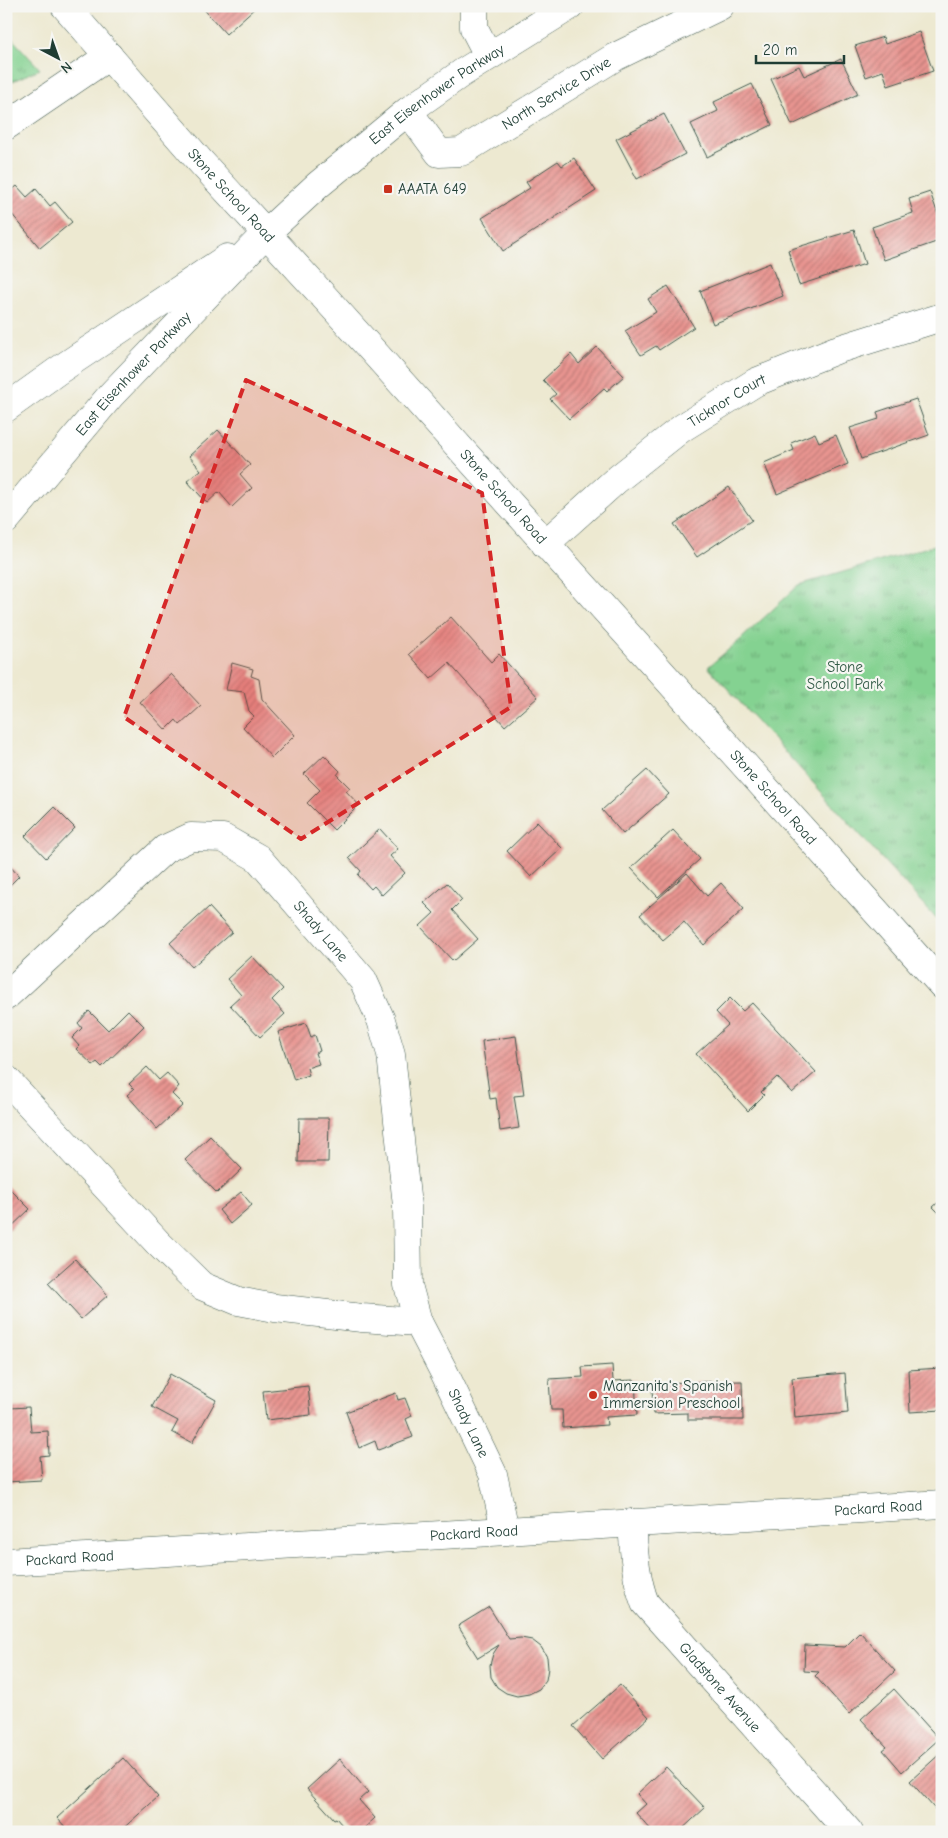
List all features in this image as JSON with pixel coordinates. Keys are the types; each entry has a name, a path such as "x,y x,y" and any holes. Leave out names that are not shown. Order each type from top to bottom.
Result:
{"main road":[{"name":"Stone School Road","path":"66,6 199,160 942,985"},
{"path":"474,6 474,28 488,55"},
{"name":"East Eisenhower Parkway","path":"6,520 111,395 266,233 318,185 408,111 488,55 570,6"},
{"name":"North Service Drive","path":"408,111 439,153 461,152 615,57 720,6"},
{"path":"6,126 109,56"},
{"name":"East Eisenhower Parkway","path":"6,408 59,370 266,233"},
{"name":"Ticknor Court","path":"545,544 615,482 682,428 756,382 836,350 942,317"},
{"name":"Shady Lane","path":"6,996 165,849 190,837 223,838 258,858 363,980 381,1020 391,1054 407,1206 408,1285 418,1322 493,1474 505,1530"},
{"path":"6,1079 158,1243 202,1286 238,1301 275,1308 418,1322"},
{"name":"Packard Road","path":"6,1562 942,1504"},
{"name":"Gladstone Avenue","path":"632,1523 638,1585 645,1603 849,1832"}],"highlighted area":[{"path":"246,380 482,493 511,707 301,839 124,717"}],"green space":[{"path":"6,32 40,69 6,84"},
{"name":"Stone School Park","path":"942,543 942,925 708,667 799,585"}],"building":[{"path":"201,6 257,6 226,34"},
{"path":"919,32 933,71 888,86 883,71 866,77 855,46 883,37 885,44"},
{"path":"841,59 858,94 792,125 771,79 799,66 804,76"},
{"path":"752,84 772,125 707,157 691,124 718,111 714,102"},
{"path":"664,114 685,154 637,179 616,139"},
{"path":"574,158 596,191 503,251 482,218 530,188 526,182 558,161 562,166"},
{"path":"17,186 27,197 36,189 50,206 55,202 72,222 40,248 6,207 6,195"},
{"path":"930,192 942,226 942,240 884,260 872,227 913,213 909,199"},
{"path":"854,230 865,264 799,285 788,250"},
{"path":"770,263 783,296 713,324 700,291"},
{"path":"668,286 694,327 659,350 656,346 641,355 625,331 656,312 648,299"},
{"path":"597,347 624,376 607,391 604,388 569,419 550,399 556,394 543,380 571,354 579,364"},
{"path":"916,399 929,435 861,459 850,428 879,419 877,412"},
{"path":"218,430 250,465 240,474 252,488 232,507 219,492 207,503 187,481 201,470 189,456"},
{"path":"815,433 819,442 836,435 848,464 777,494 764,463 794,450 791,443"},
{"path":"729,487 752,520 697,557 674,524"},
{"path":"451,617 491,662 499,654 538,697 505,726 449,663 431,679 409,654"},
{"path":"232,663 253,669 251,676 259,679 262,699 295,735 272,758 243,727 254,716 249,711 244,692 226,690"},
{"path":"171,674 201,706 180,725 176,720 166,730 140,702"},
{"path":"324,755 340,771 337,775 350,788 346,791 359,805 334,830 307,803 320,790 304,774"},
{"path":"647,770 669,794 623,834 602,810"},
{"path":"54,807 75,828 46,858 25,836"},
{"path":"537,822 562,848 531,877 507,851"},
{"path":"380,829 398,849 390,856 405,873 382,895 374,886 371,889 358,875 361,871 349,858"},
{"path":"673,830 700,859 658,897 631,868"},
{"path":"6,862 19,876 6,889"},
{"path":"687,873 707,896 721,883 744,909 704,945 684,922 663,940 640,915"},
{"path":"447,883 462,900 452,910 478,939 453,961 420,926 434,913 424,903"},
{"path":"209,907 232,932 192,967 170,943"},
{"path":"252,956 283,989 272,1000 285,1014 260,1037 230,1005 241,995 227,979"},
{"path":"730,998 743,1011 752,1003 816,1072 792,1093 777,1077 761,1092 764,1095 748,1111 696,1054 728,1025 716,1012"},
{"path":"128,1010 144,1026 102,1067 97,1062 93,1065 76,1049 79,1046 72,1038 82,1028 78,1023 89,1011 108,1030"},
{"path":"306,1023 311,1037 315,1035 320,1051 315,1053 319,1064 307,1068 309,1075 294,1080 278,1032"},
{"path":"516,1036 524,1095 514,1096 519,1128 500,1131 496,1098 490,1099 482,1041"},
{"path":"147,1067 159,1080 167,1073 179,1086 172,1094 183,1105 157,1129 127,1095 134,1089 129,1084"},
{"path":"299,1118 329,1118 328,1162 298,1162"},
{"path":"210,1136 242,1169 217,1193 185,1160"},
{"path":"6,1185 30,1209 6,1232"},
{"path":"241,1192 252,1205 230,1224 219,1210"},
{"path":"942,1199 942,1216 933,1207"},
{"path":"75,1259 108,1295 81,1319 48,1283"},
{"name":"Manzanita's Spanish Immersion Preschool","path":"612,1365 613,1381 635,1380 637,1415 606,1417 607,1425 563,1428 562,1410 551,1410 549,1379 583,1377 582,1367"},
{"path":"942,1368 942,1410 910,1412 908,1370"},
{"path":"845,1373 848,1413 795,1418 792,1378"},
{"path":"170,1374 216,1400 192,1443 172,1432 178,1421 152,1407"},
{"path":"742,1381 743,1420 688,1420 688,1413 653,1414 652,1383"},
{"path":"6,1384 9,1384 10,1408 29,1407 31,1432 48,1431 49,1455 40,1456 42,1480 6,1482"},
{"path":"308,1386 311,1415 266,1420 263,1391"},
{"path":"396,1393 398,1400 405,1398 412,1416 406,1419 413,1437 378,1450 375,1441 359,1448 346,1412"},
{"path":"489,1607 509,1639 521,1638 532,1640 541,1647 547,1657 548,1668 546,1680 539,1689 529,1694 517,1696 506,1693 497,1687 491,1677 490,1665 493,1654 499,1645 478,1658 458,1626"},
{"path":"860,1632 895,1671 849,1714 815,1676 819,1672 804,1671 805,1645 845,1647"},
{"path":"620,1685 649,1717 602,1759 573,1726"},
{"path":"894,1689 939,1739 902,1772 883,1750 887,1747 861,1719"},
{"path":"942,1752 942,1817 910,1781"},
{"path":"123,1758 158,1797 119,1832 70,1832 57,1818"},
{"path":"340,1759 368,1792 359,1800 375,1818 360,1832 348,1832 307,1789"},
{"path":"666,1767 705,1808 679,1832 653,1832 636,1813 646,1804 637,1794"}],"place":[{"name":"AAATA 649","path":"388,189"},
{"name":"Manzanita's Spanish Immersion Preschool","path":"593,1395"}]}
